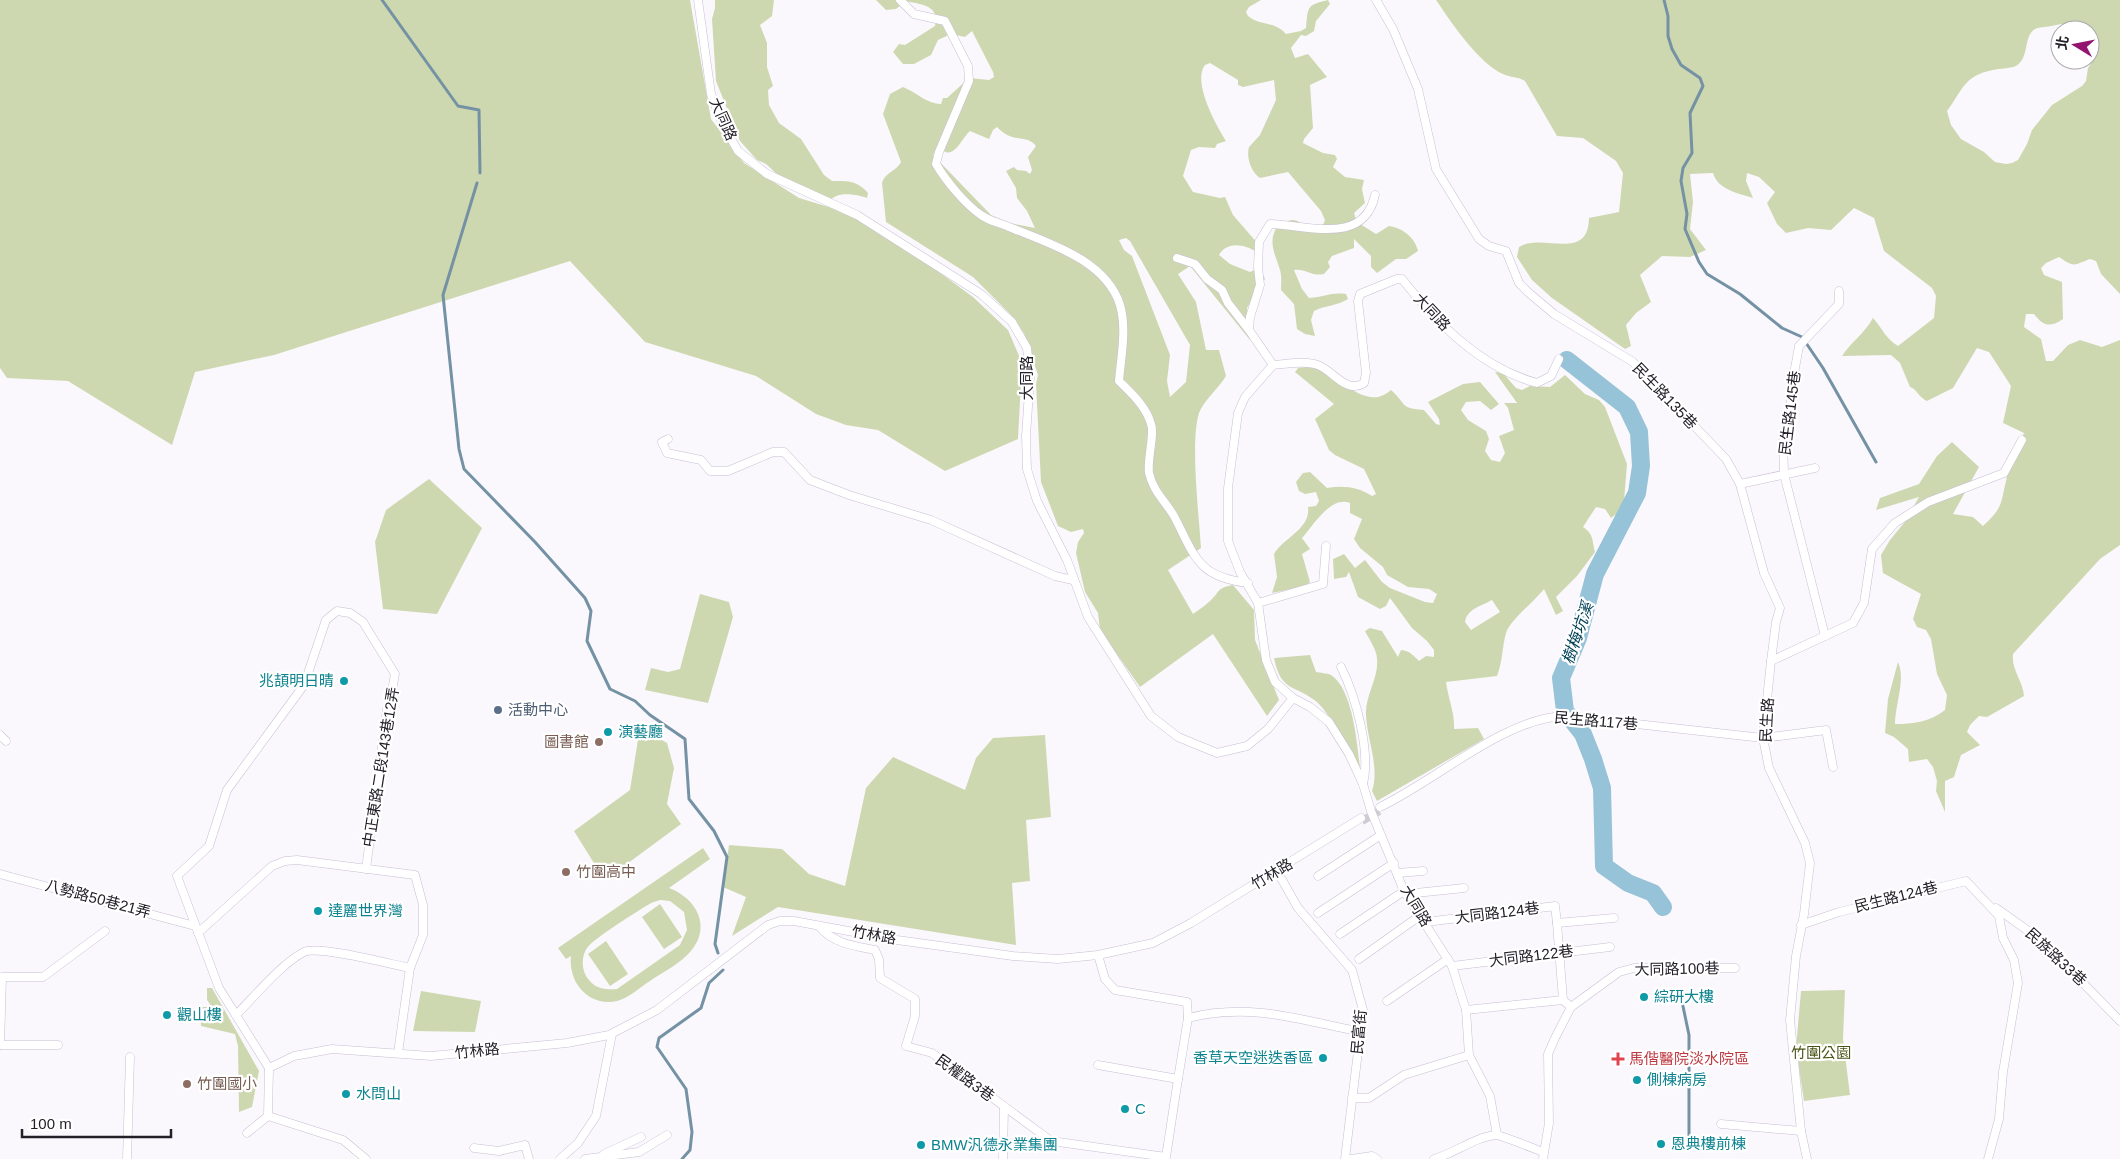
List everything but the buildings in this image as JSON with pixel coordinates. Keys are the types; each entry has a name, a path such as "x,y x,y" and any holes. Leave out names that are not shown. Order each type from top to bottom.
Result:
{"street":[{"name":"大同路","path":"698,0 711,94 723,125 738,151 767,174 857,215 981,294 1012,322 1027,348 1030,378 1026,436 1027,469 1036,501 1067,560 1088,617 1150,716 1178,737 1217,753 1247,746 1268,729 1293,698"},
{"path":"900,0 914,14 946,21 968,66 969,81 939,152 936,164 944,179 981,215 1039,239 1088,263 1104,279 1120,305 1124,332 1119,381 1139,402 1152,425 1149,472 1153,489 1173,516 1196,558 1213,576 1226,581 1248,584"},
{"name":"民生路135巷","path":"1376,0 1393,29 1418,89 1436,169 1479,239 1488,246 1506,251 1518,283 1554,314 1633,362 1726,459 1740,484 1764,573 1780,608 1776,622 1771,661"},
{"path":"1249,330 1250,317 1260,284 1258,267 1259,242 1265,229 1270,224 1336,230 1351,227 1363,219 1372,208 1375,195"},
{"path":"1177,258 1195,264 1207,279 1222,290 1228,303 1273,365"},
{"name":"大同路","path":"1497,1135 1490,1096 1470,1055 1466,1010 1450,962 1405,893 1371,811 1363,784 1349,754 1328,722 1310,707 1293,698 1275,682 1266,660 1258,602 1240,572 1228,541 1228,488 1238,413 1245,397 1273,365 1319,365 1350,386 1358,387 1364,383 1366,372 1358,301 1360,294 1397,278 1402,279 1442,325 1462,343 1515,377 1537,383 1551,376 1559,359"},
{"name":"民生路145巷","path":"1826,636 1784,474 1783,441 1789,430 1792,385 1799,346 1839,304 1839,292"},
{"path":"668,439 662,442 667,453 701,460 710,471 728,471 773,452 784,452 810,480 849,495 931,520 1055,576 1073,580"},
{"path":"1771,661 1853,623 1864,603 1872,549 1895,523 1928,502 2004,473 2022,440"},
{"path":"1740,484 1815,468"},
{"path":"1258,602 1323,584 1326,546"},
{"name":"中正東路二段143巷12弄","path":"196,930 177,876 208,846 227,790 304,686 326,620 337,611 350,613 363,622 395,674 386,709 366,869"},
{"name":"民生路","path":"1771,661 1763,738 1769,768 1805,843 1810,863 1796,956 1790,1020 1801,1131 1807,1159"},
{"path":"1341,668 1347,680 1361,729 1365,759 1363,784"},
{"name":"民生路117巷","path":"1380,808 1518,727 1550,717 1565,716 1763,738 1826,730 1833,767"},
{"name":"竹林路","path":"269,1068 294,1056 332,1049 431,1056 567,1043 612,1034 657,1010 768,925 787,921 897,940 1012,956 1058,959 1098,955 1153,943 1192,923 1361,820"},
{"path":"1318,876 1381,835"},
{"path":"247,1133 268,1116 269,1068 219,988 196,930 272,866 298,860 415,875 423,905 423,935 410,968 398,1053"},
{"path":"1318,913 1394,863"},
{"name":"民富街","path":"1276,871 1298,908 1352,970 1363,1010 1345,1159"},
{"path":"1397,873 1423,871"},
{"name":"八勢路50巷21弄","path":"0,874 196,930"},
{"name":"民生路124巷","path":"1801,925 1839,912 1945,885 1966,882 1986,900"},
{"path":"1340,934 1405,893 1464,888"},
{"path":"1986,900 1999,916 2003,938 2014,960 2018,983 2004,1072 2000,1119 1988,1159"},
{"name":"民族路33巷","path":"1986,900 2041,940 2120,1021"},
{"name":"大同路124巷","path":"1423,918 1555,906 1557,923 1614,918"},
{"path":"1359,959 1423,918"},
{"path":"1557,923 1563,1000 1571,1007"},
{"name":"民權路3巷","path":"819,926 827,936 836,941 875,950 879,959 880,978 915,999 915,1016 906,1046 932,1054 1004,1106 1003,1159"},
{"path":"58,1045 0,1045 1,977 43,977 105,931"},
{"name":"大同路122巷","path":"1450,962 1610,947"},
{"path":"236,1015 292,960 305,951 321,950 410,968"},
{"path":"1004,1106 1050,1141 1166,1157 1188,1018 1188,1002 1115,990 1105,979 1098,955"},
{"path":"1387,1001 1450,962"},
{"name":"大同路100巷","path":"1543,1156 1549,1123 1548,1054 1571,1007 1619,972 1626,970 1703,966 1735,968"},
{"path":"1466,1010 1563,1000"},
{"path":"1188,1018 1229,1010 1261,1012 1361,1032"},
{"path":"560,1159 578,1143 596,1116 612,1034"},
{"path":"1352,1098 1369,1098 1404,1075 1470,1055"},
{"path":"127,1159 130,1057"},
{"path":"1098,1065 1178,1079"},
{"path":"268,1116 343,1140 366,1159"},
{"path":"1722,1124 1801,1131"},
{"path":"585,1159 640,1152 667,1134"},
{"path":"1434,1159 1453,1154 1463,1146 1497,1135 1543,1156"},
{"path":"598,1157 641,1137"},
{"path":"474,1148 499,1151 525,1145 529,1159"},
{"path":"1351,1159 1372,1156 1377,1159"}],"green space":[{"path":"0,0 690,0 711,119 744,163 799,198 865,218 973,297 1008,330 1022,363 1018,439 945,471 878,430 846,425 816,414 756,376 645,342 570,261 274,355 195,372 172,445 68,381 7,378 0,368"},
{"path":"715,0 774,0 772,16 760,25 767,43 767,67 773,86 768,90 769,105 779,123 801,139 824,175 832,181 856,183 868,193 867,198 842,194 821,203 781,178 766,164 757,160 740,141 716,81 712,19"},
{"path":"876,0 1261,0 1249,7 1246,12 1248,16 1277,27 1286,34 1306,28 1308,11 1312,5 1328,0 1330,4 1316,21 1314,31 1306,36 1301,35 1291,48 1295,58 1308,54 1327,77 1310,85 1313,128 1303,143 1323,153 1335,155 1337,159 1333,167 1345,177 1364,180 1362,189 1365,203 1354,213 1357,222 1376,234 1389,226 1399,229 1411,237 1418,251 1406,259 1396,259 1377,273 1371,267 1371,256 1354,239 1354,248 1332,256 1328,262 1330,267 1324,274 1320,275 1302,270 1294,270 1302,289 1309,298 1332,294 1346,294 1348,299 1314,311 1311,320 1315,336 1305,334 1297,329 1294,304 1281,290 1281,273 1273,248 1273,237 1278,225 1287,221 1297,221 1313,232 1317,232 1321,230 1325,220 1321,211 1288,172 1260,178 1250,164 1249,147 1260,135 1276,100 1274,80 1243,87 1238,85 1238,80 1210,63 1205,65 1201,82 1203,92 1226,141 1217,144 1215,148 1199,147 1191,150 1183,176 1193,192 1220,198 1225,197 1233,215 1259,245 1256,252 1247,247 1236,245 1227,248 1219,255 1230,264 1250,272 1259,268 1265,279 1247,308 1250,340 1190,266 1178,274 1196,302 1206,350 1219,350 1226,376 1201,408 1196,426 1195,460 1201,548 1168,570 1193,614 1208,603 1221,589 1233,585 1254,610 1255,640 1279,700 1267,716 1213,634 1140,687 1100,630 1098,613 1085,592 1076,553 1078,542 1084,533 1083,529 1071,532 1058,526 1041,482 1036,384 1038,375 1024,333 1009,313 973,277 886,222 882,183 886,176 897,168 901,162 883,114 890,94 903,87 926,100 941,104 943,98 947,98 969,78 989,80 994,77 993,72 972,31 965,37 951,34 938,40 931,55 914,64 903,64 893,52 899,44 905,45 935,26 935,14 924,5 906,1 896,9 886,10","holes":["997,127 1008,135 1028,140 1036,146 1028,157 1032,170 1030,174 1026,171 1017,170 1014,167 1006,171 1016,188 1017,198 1027,211 1035,228 1009,223 991,215 933,155 938,145 943,151 948,153 952,151 970,131 989,139 993,130","1126,238 1130,241 1190,345 1186,382 1170,397 1167,381 1170,355 1132,256 1124,250 1119,240"]},
{"path":"1436,0 2120,0 2120,294 2101,274 2096,261 2090,259 2072,264 2059,257 2046,263 2041,268 2044,275 2062,282 2063,319 2050,325 2040,321 2034,314 2026,314 2024,327 2041,339 2046,361 2053,361 2068,345 2080,340 2102,347 2120,340 2120,545 2100,559 2013,654 2014,665 2024,696 1987,717 1979,716 1970,725 1967,732 1980,745 1961,755 1954,777 1945,781 1945,812 1936,791 1937,781 1933,767 1927,759 1909,762 1908,749 1894,737 1885,733 1888,699 1898,662 1901,684 1895,724 1921,722 1945,710 1947,695 1937,674 1931,639 1926,630 1917,627 1913,619 1921,594 1883,573 1881,555 1904,523 1919,497 1876,510 1880,498 1919,484 1937,456 1952,442 1979,467 1953,514 1973,517 1983,526 2000,506 2009,469 2024,433 2003,423 2011,386 1989,352 1977,348 1953,388 1927,401 1910,387 1900,363 1891,355 1842,356 1873,318 1887,337 1898,346 1934,318 1936,296 1932,288 1884,251 1874,218 1854,208 1831,230 1808,228 1786,233 1777,224 1767,203 1775,192 1759,177 1747,173 1746,181 1753,198 1724,187 1713,173 1690,174 1693,202 1690,229 1706,250 1690,257 1662,256 1640,275 1651,302 1636,313 1626,325 1631,346 1625,349 1552,298 1532,280 1517,257 1519,247 1529,243 1573,243 1581,239 1587,232 1589,218 1619,212 1623,173 1616,161 1583,138 1557,136 1525,81 1494,69 1475,52","holes":["2050,20 2100,20 2100,70 2088,70 2086,81 2082,86 2052,105 2032,130 2018,160 2012,163 1995,162 1984,152 1961,139 1951,125 1947,111 1965,85 1975,76 1996,69 2010,68 2021,62 2030,34 2033,30 2050,26"]},
{"path":"1298,368 1319,369 1364,395 1382,396 1391,390 1407,407 1424,410 1436,424 1440,425 1439,419 1428,402 1463,384 1480,382 1499,404 1491,410 1480,401 1466,402 1461,410 1468,420 1486,431 1489,439 1485,451 1491,460 1500,462 1505,453 1499,436 1514,430 1508,408 1504,403 1517,403 1495,372 1503,373 1516,388 1522,390 1530,386 1550,387 1565,375 1585,394 1599,400 1605,407 1627,464 1624,501 1619,512 1611,518 1605,509 1596,507 1583,527 1591,535 1595,552 1577,576 1556,597 1563,611 1556,615 1544,589 1508,628 1497,676 1446,682 1454,729 1478,728 1484,739 1377,801 1372,791 1375,773 1366,708 1376,673 1377,656 1365,631 1370,628 1382,631 1398,657 1401,650 1411,654 1419,661 1426,656 1434,657 1434,650 1412,628 1390,598 1386,606 1380,609 1358,597 1349,572 1346,577 1334,579 1333,559 1344,554 1355,568 1365,560 1382,582 1390,588 1425,602 1433,603 1437,594 1429,589 1408,587 1387,575 1383,567 1360,548 1354,539 1362,519 1350,513 1350,503 1343,502 1329,507 1302,538 1310,549 1302,554 1310,582 1306,586 1272,593 1277,577 1274,554 1301,527 1308,515 1308,507 1316,506 1319,501 1316,492 1305,494 1299,491 1296,482 1303,473 1310,472 1327,488 1351,488 1372,496 1376,494 1364,469 1335,455 1329,450 1315,419 1334,404 1295,372","holes":["1492,600 1500,612 1471,630 1465,622 1472,611"]},
{"path":"429,479 482,528 437,614 383,609 375,542 386,510"},
{"path":"700,594 729,602 733,617 708,703 645,690 651,668 668,672 680,669"},
{"path":"1310,655 1316,672 1331,675 1344,692 1353,718 1360,767 1322,707 1309,696 1285,683 1277,669 1274,658"},
{"path":"640,727 667,743 674,768 667,804 681,824 616,872 597,868 574,831 630,790"},
{"path":"1045,735 1051,817 1026,820 1030,881 1012,883 1016,945 778,907 732,936 746,897 723,887 729,845 782,849 809,874 845,886 866,788 893,757 965,790 976,758 993,738"},
{"path":"703,848 710,859 669,888 687,899 698,914 700,932 697,942 691,951 672,967 626,997 617,1001 607,1002 589,997 582,991 573,975 571,956 566,959 558,948","holes":["660,900 670,901 684,912 687,930 680,945 617,989 602,988 592,983 584,972 583,960 587,948 598,938 651,903"]},
{"path":"660,904 682,937 664,949 642,917"},
{"path":"606,941 628,974 610,986 588,954"},
{"path":"207,988 212,988 259,1071 252,1107 239,1112 238,1046 235,1034 201,1026 200,1007 208,1007 210,1004 207,1000"},
{"name":"竹圍公園","path":"1845,990 1843,1039 1850,1095 1804,1101 1796,1048 1801,991"},
{"path":"421,991 481,1001 475,1032 413,1031"}],"waterway":[{"path":"382,0 458,106 479,110 480,173"},
{"path":"1664,0 1668,16 1668,36 1672,49 1681,65 1700,78 1703,86 1690,113 1692,153 1683,168 1681,181 1687,214 1685,229 1699,262 1707,274 1740,294 1782,328 1802,337 1823,368 1876,462"},
{"path":"477,183 443,295 459,449 464,469 535,542 585,598 591,611 587,641 610,689 635,701 650,715 685,739 689,799 714,831 727,857 715,944 718,953"},
{"name":"樹梅坑溪","path":"1567,360 1627,407 1639,432 1641,466 1637,493 1595,574 1578,638 1561,678 1565,711 1583,734 1602,788 1604,866 1628,883 1653,893 1663,907"},
{"path":"682,1159 690,1150 692,1132 686,1089 657,1047 659,1038 701,1008 709,983 723,970"},
{"name":"樹梅坑溪","path":"1680,992 1689,1035 1689,1139"}],"tunnel":[{"path":"1362,821 1381,810"}],"place":[{"name":"兆頡明日晴","path":"344,681"},
{"name":"活動中心","path":"498,710"},
{"name":"演藝廳","path":"608,732"},
{"name":"圖書館","path":"599,742"},
{"name":"竹圍高中","path":"566,872"},
{"name":"達麗世界灣","path":"318,911"},
{"name":"綜研大樓","path":"1644,997"},
{"name":"觀山樓","path":"167,1015"},
{"name":"香草天空迷迭香區","path":"1323,1058"},
{"name":"馬偕醫院淡水院區","path":"1618,1059"},
{"name":"側棟病房","path":"1637,1080"},
{"name":"竹圍國小","path":"187,1084"},
{"name":"水問山","path":"346,1094"},
{"name":"C","path":"1125,1109"},
{"name":"恩典樓前棟","path":"1661,1144"},
{"name":"BMW汎德永業集團","path":"921,1145"}]}
